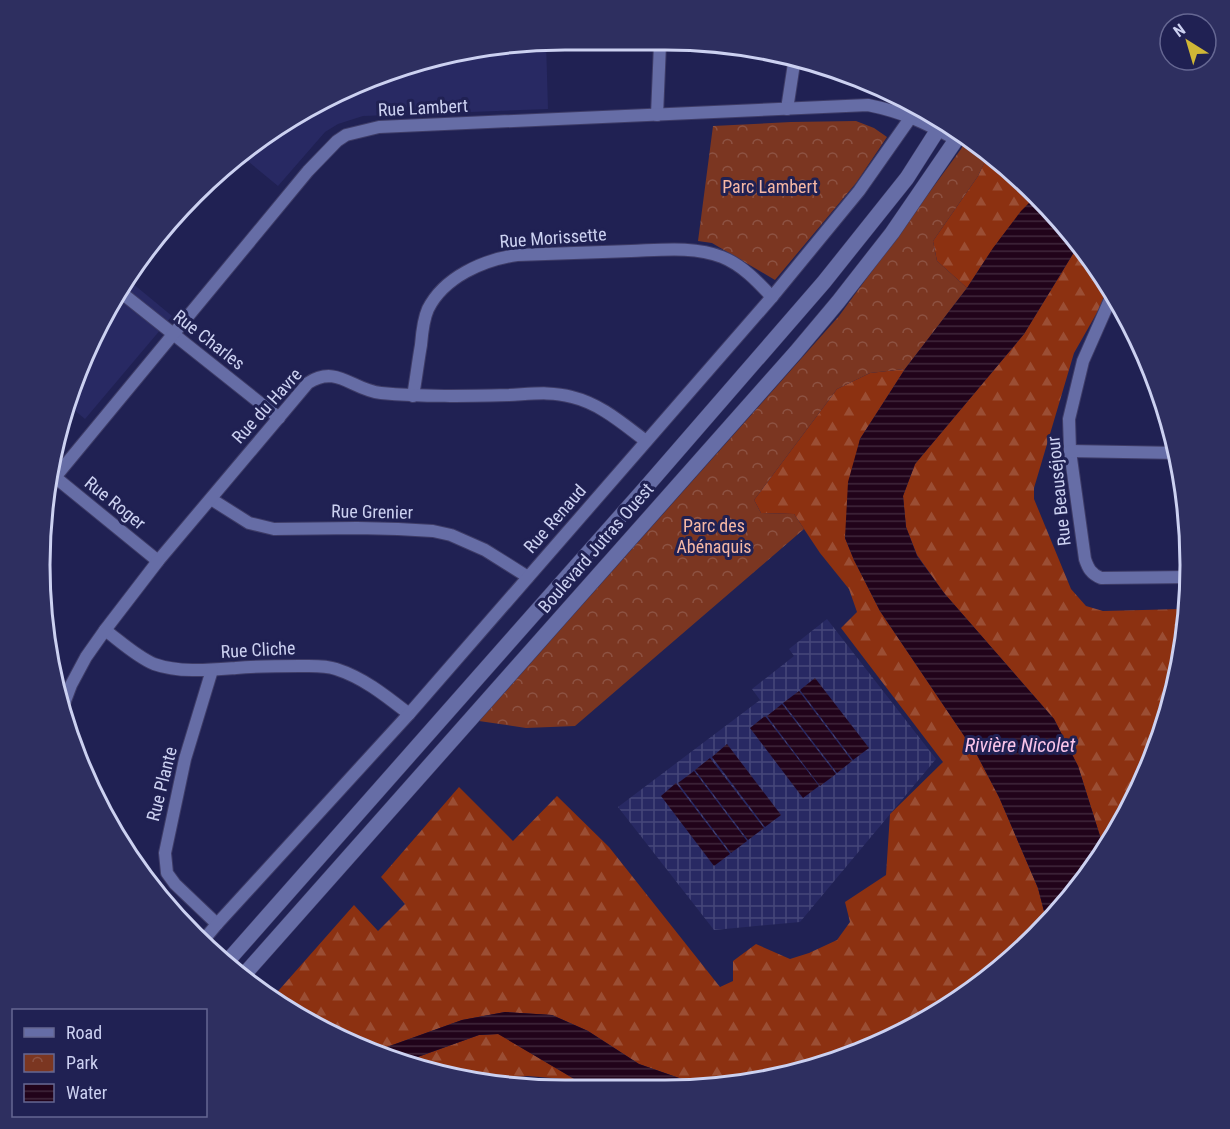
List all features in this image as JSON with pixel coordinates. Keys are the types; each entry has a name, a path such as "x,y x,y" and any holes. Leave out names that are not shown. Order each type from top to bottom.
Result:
{"main road":[{"name":"Boulevard Jutras Ouest","path":"231,957 778,336 907,178 939,128"},
{"name":"Boulevard Jutras Ouest","path":"248,970 796,352 891,233 957,140"}],"street":[{"path":"657,115 660,50"},
{"path":"787,109 794,66"},
{"name":"Rue Lambert","path":"58,471 308,171 337,141 346,135 379,127 868,105 910,111"},
{"name":"Rue Renaud","path":"207,936 409,714 772,297 859,191 914,113"},
{"name":"Rue Morissette","path":"413,396 424,322 435,297 451,281 503,257 674,250 702,252 721,257 738,266 772,297"},
{"name":"Rue Charles","path":"125,296 279,418"},
{"name":"Rue Beauséjour","path":"1109,302 1083,361 1069,419 1070,451 1084,558 1089,569 1095,576 1101,578 1180,577"},
{"name":"Rue du Havre","path":"67,697 86,657 158,561 308,383 318,377 335,376 376,392 413,396 535,393 563,395 596,405 646,441"},
{"path":"1070,451 1168,453"},
{"name":"Rue Roger","path":"56,483 158,561"},
{"name":"Rue Grenier","path":"211,499 249,523 274,529 398,529 433,531 451,535 485,550 528,578"},
{"name":"Rue Cliche","path":"105,630 142,657 168,667 212,670 253,666 334,668 368,683 409,714"},
{"name":"Rue Plante","path":"212,670 185,759 165,853 167,873 175,884 217,924"}],"shaded area":[{"path":"546,51 548,109 363,116 338,124 325,132 278,186 246,160 307,118 367,89 431,67 497,54"},
{"path":"133,283 172,316 85,419 74,410 77,399 103,337"},
{"path":"827,619 936,759 800,922 714,930 618,807 760,700 752,689 794,656 789,649"}],"green space":[{"name":"Parc Lambert","path":"856,121 874,128 887,137 856,183 775,280 712,243 698,241 713,126"},
{"name":"Parc des Abénaquis","path":"963,144 985,161 978,176 933,241 937,261 967,288 905,369 870,373 837,389 754,500 761,513 794,514 804,529 575,726 526,728 479,721 839,316"},
{"path":"985,161 1031,201 991,251 967,288 937,261 933,241 978,176"},
{"path":"1074,252 1106,297 1074,353 1034,488 1034,499 1071,589 1086,606 1103,611 1178,609 1171,665 1153,730 1127,792 1101,840 1078,766 1054,719 944,593 917,555 906,527 903,496 915,464 1024,334"},
{"path":"905,369 860,439 845,538 880,611 977,755 999,797 1038,888 1044,913 1030,929 1005,952 952,993 923,1011 863,1040 799,1062 766,1070 699,1078 682,1079 639,1064 588,1031 552,1015 505,1012 462,1020 386,1047 307,1011 277,992 354,905 378,931 405,904 381,877 459,787 513,841 557,796 609,847 720,987 733,981 733,961 756,944 790,959 837,940 850,922 845,902 886,875 890,814 943,762 841,628 857,612 849,589 820,553 794,514 761,513 754,500 837,389 870,373"},
{"path":"499,1034 576,1080 497,1075 464,1070 416,1057 479,1035"}],"water":[{"name":"Rivière Nicolet","path":"1031,201 1074,252 1024,334 915,464 903,496 906,527 917,556 944,593 1054,719 1078,766 1101,840 1074,878 1044,913 1038,888 999,797 977,755 880,611 845,538 848,482 860,439 905,369 967,288 1021,211"},
{"path":"815,678 869,748 853,760 800,690"},
{"path":"799,691 852,761 837,773 783,703"},
{"path":"782,704 836,774 820,786 767,716"},
{"path":"765,716 819,786 803,798 750,728"},
{"path":"727,744 781,815 765,827 712,757"},
{"path":"710,758 764,828 748,840 695,770"},
{"path":"694,771 747,841 731,853 678,783"},
{"path":"676,783 730,854 714,866 661,796"},
{"path":"505,1012 552,1015 588,1031 639,1064 682,1079 576,1080 498,1034 479,1035 416,1057 386,1047 462,1020"}]}
